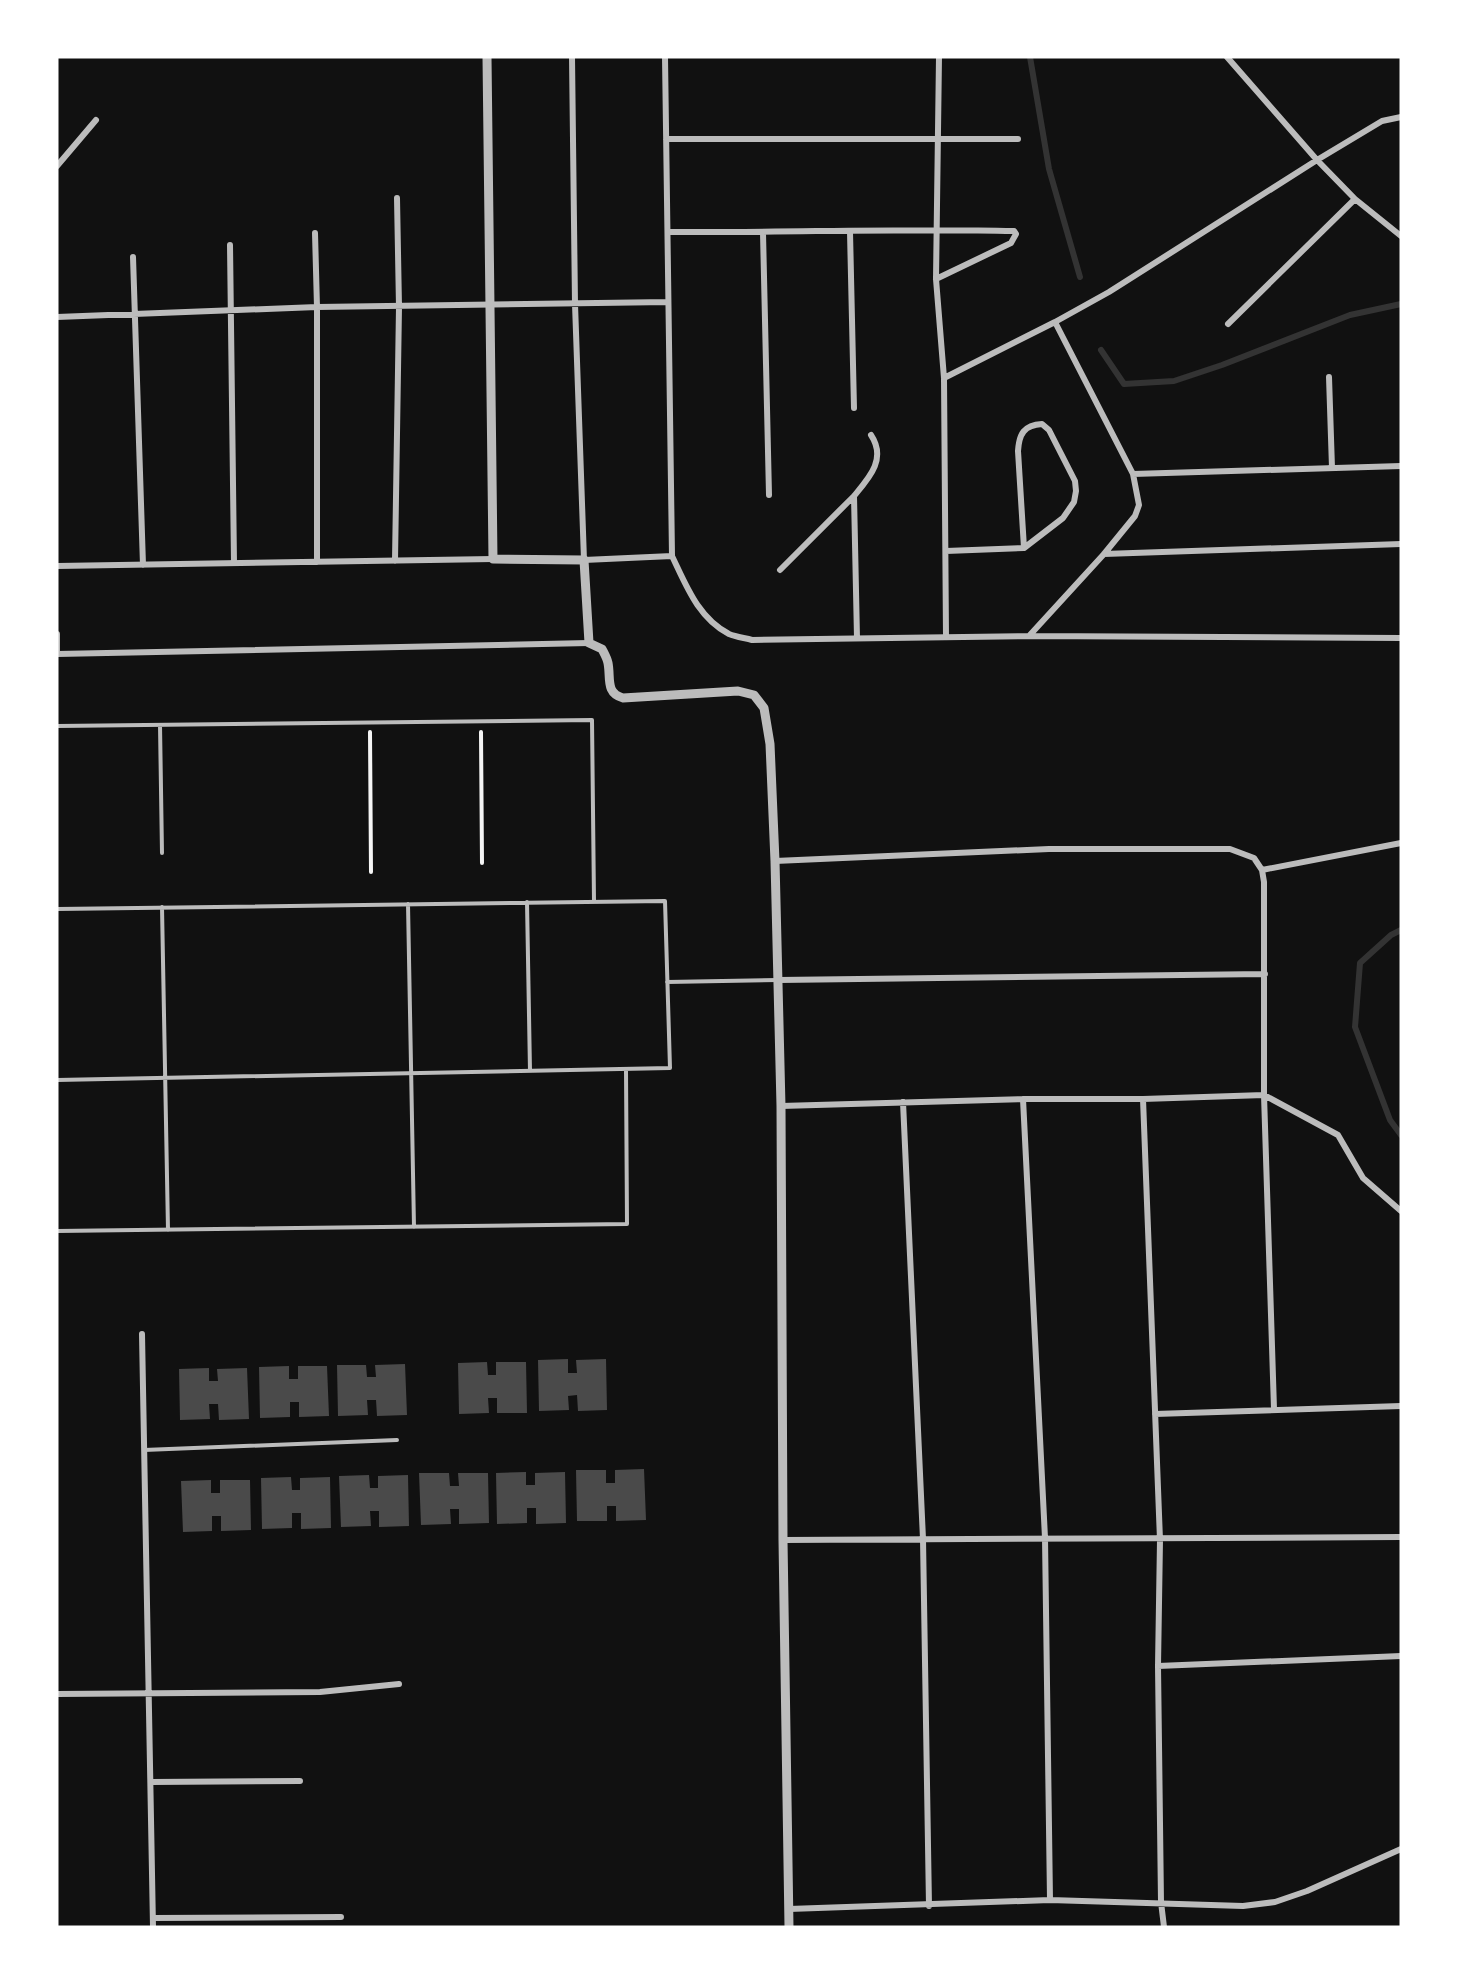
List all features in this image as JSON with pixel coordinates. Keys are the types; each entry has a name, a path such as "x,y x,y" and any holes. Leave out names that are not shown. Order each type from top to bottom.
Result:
{"street":[{"path":"487,57 493,559"},
{"path":"572,57 575,304 589,643"},
{"path":"673,57 665,57 672,556 694,602 711,621 730,634 752,640 1029,636 1401,638"},
{"path":"939,57 936,279 944,378 946,637"},
{"path":"1228,57 1317,160 1355,199 1401,236"},
{"path":"944,378 1109,292 1382,121 1401,117"},
{"path":"57,165 96,120"},
{"path":"666,139 1018,139"},
{"path":"395,561 399,307 397,198"},
{"path":"1228,324 1355,199"},
{"path":"668,232 763,233 936,229 1014,231 1016,234 1011,243 936,279"},
{"path":"850,232 854,408"},
{"path":"315,233 317,562"},
{"path":"763,233 769,495"},
{"path":"230,245 234,563"},
{"path":"134,257 143,565"},
{"path":"57,317 317,307 668,302"},
{"path":"1029,636 1104,554 1135,516 1139,505 1133,474 1055,322"},
{"path":"1329,376 1332,468"},
{"path":"946,551 1024,548 1063,518 1074,502 1075,481 1049,430 1042,424 1024,429 1019,438 1024,548"},
{"path":"780,570 872,475 877,461 877,450 871,435"},
{"path":"1133,474 1401,466"},
{"path":"854,496 857,638"},
{"path":"1104,554 1401,544"},
{"path":"57,566 493,559 584,560 672,556"},
{"path":"57,634 57,654 589,643 602,649 608,661 610,690 614,696 634,698 738,691 754,695 764,708 770,744 775,861 781,1106 783,1540 789,1927"},
{"path":"1262,870 1401,843"},
{"path":"775,861 1049,849 1230,849 1254,858 1262,870 1264,893 1264,1095 1274,1409"},
{"path":"778,980 1265,974"},
{"path":"781,1106 1264,1095 1338,1135 1363,1178 1401,1211"},
{"path":"1023,1099 1045,1538 1050,1900"},
{"path":"1143,1099 1160,1540 1158,1666 1161,1902 1164,1927"},
{"path":"903,1102 923,1539 929,1906"},
{"path":"142,1334 153,1927"},
{"path":"1155,1414 1401,1406"},
{"path":"783,1540 1045,1538 1160,1540 1401,1536"},
{"path":"1158,1666 1401,1656"},
{"path":"57,1694 320,1692 399,1684"},
{"path":"151,1782 300,1781"},
{"path":"789,1909 929,1906 1050,1900 1243,1906 1275,1902 1307,1891 1401,1849"},
{"path":"153,1918 341,1917"}],"lane":[{"path":"57,726 592,720 594,902"},
{"path":"160,725 162,853"},
{"path":"57,909 665,901 670,1068 57,1080"},
{"path":"527,902 530,1071"},
{"path":"408,904 414,1227"},
{"path":"162,907 168,1230"},
{"path":"668,982 778,980"},
{"path":"57,1231 627,1224 626,1069"},
{"path":"144,1450 397,1440"}],"path":[{"path":"480,721 482,863"},
{"path":"370,723 371,872"}],"building":[{"path":"568,1359 568,1373 577,1373 576,1360 606,1359 607,1410 578,1411 577,1395 568,1396 569,1410 539,1411 538,1360"},
{"path":"487,1362 488,1375 496,1375 496,1362 526,1362 527,1413 497,1413 497,1398 488,1398 489,1413 459,1414 458,1363"},
{"path":"405,1364 407,1415 377,1416 376,1400 367,1400 368,1415 338,1416 337,1365 366,1365 367,1377 376,1377 375,1365"},
{"path":"289,1366 289,1379 298,1379 298,1366 327,1366 329,1416 299,1417 299,1402 290,1402 290,1417 260,1418 259,1367"},
{"path":"209,1368 209,1381 218,1381 217,1369 247,1368 249,1419 219,1420 218,1404 209,1404 210,1419 180,1420 179,1369"},
{"path":"644,1469 646,1520 616,1521 616,1506 607,1506 607,1521 577,1521 576,1470 606,1470 606,1483 615,1483 615,1470"},
{"path":"526,1472 526,1485 535,1485 535,1473 565,1472 566,1523 536,1524 536,1508 527,1508 527,1523 497,1524 496,1473"},
{"path":"419,1473 449,1473 450,1486 459,1486 458,1473 488,1473 489,1523 459,1524 459,1509 450,1509 451,1524 421,1525"},
{"path":"369,1475 370,1488 378,1488 378,1476 408,1475 409,1526 379,1527 379,1511 370,1511 371,1526 341,1527 339,1476"},
{"path":"291,1477 292,1490 300,1490 300,1478 330,1477 331,1528 301,1529 301,1513 292,1513 292,1528 262,1529 261,1478"},
{"path":"211,1480 211,1493 220,1493 220,1480 250,1480 251,1530 221,1531 221,1516 212,1516 212,1531 183,1532 181,1481"}],"waterway":[{"path":"1030,57 1049,169 1080,277"},
{"path":"1101,350 1124,384 1174,381 1222,365 1350,315 1401,304"},
{"path":"1401,930 1391,935 1360,963 1355,1027 1390,1120 1401,1135"}]}
